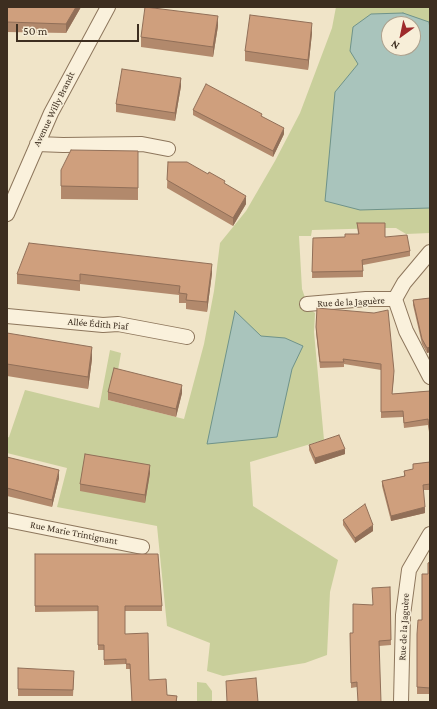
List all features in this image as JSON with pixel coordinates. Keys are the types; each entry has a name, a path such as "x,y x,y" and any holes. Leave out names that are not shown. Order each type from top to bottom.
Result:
{"street":[{"name":"Avenue Willy Brandt","path":"7,214 37,144 71,72 108,7"},
{"path":"37,144 142,144 168,149"},
{"name":"Rue de la Jaguère","path":"430,252 404,283 395,299 406,331 430,377"},
{"name":"Rue de la Jaguère","path":"307,304 366,299 395,299"},
{"name":"Allée Édith Piaf","path":"7,316 103,325 118,324 187,337"},
{"name":"Rue Marie Trintignant","path":"7,520 142,547"},
{"name":"Rue de la Jaguère","path":"401,702 403,615 409,570 430,534"}],"green space":[{"path":"336,7 430,7 430,233 406,234 396,228 385,228 312,230 311,236 299,236 302,289 309,309 315,313 314,332 324,440 250,462 253,506 338,560 330,592 327,655 305,663 223,676 207,671 210,643 167,626 157,526 57,507 67,468 7,453 7,438 9,437 25,390 99,408 110,350 121,353 117,376 108,400 184,419 204,344 214,291 220,243 246,211 275,161 300,113 332,28"},
{"path":"197,682 206,683 212,691 212,702 197,702"}],"water":[{"path":"403,13 412,16 381,16 381,56 421,56 421,19 429,22 430,208 360,210 325,201 335,92 358,64 350,51 353,27 371,14"},
{"path":"235,311 261,336 285,338 303,346 292,369 277,437 207,444"}],"building":[{"path":"7,7 76,7 66,24 7,22"},
{"path":"145,7 218,16 213,47 141,37"},
{"path":"250,15 312,23 308,60 245,51"},
{"path":"122,69 181,78 175,113 116,104"},
{"path":"206,84 262,114 261,116 284,128 273,151 193,110"},
{"path":"71,150 138,151 138,188 61,186 61,170"},
{"path":"168,162 187,162 208,174 209,172 225,181 224,183 246,196 233,218 167,180"},
{"path":"357,223 385,223 385,237 407,235 410,251 362,260 363,271 312,272 313,238 345,237 345,234 359,234"},
{"path":"29,243 212,264 207,302 186,300 187,294 179,293 180,286 80,274 80,281 17,274"},
{"path":"430,298 430,347 427,348 422,339 413,300"},
{"path":"317,308 374,313 388,310 394,371 392,394 430,391 430,434 428,419 404,423 403,411 381,412 381,364 343,359 344,362 320,362 316,327"},
{"path":"7,333 92,347 88,377 7,364"},
{"path":"114,368 182,385 176,409 108,392"},
{"path":"339,435 345,449 315,458 309,445"},
{"path":"85,454 150,465 145,495 80,484"},
{"path":"7,457 59,470 52,500 7,488"},
{"path":"430,462 430,484 423,485 425,507 391,516 382,481 405,476 404,471 413,469 413,464"},
{"path":"365,504 373,525 355,538 343,520"},
{"path":"35,554 158,554 162,606 125,606 125,634 148,633 149,680 166,679 167,695 177,696 176,702 132,702 130,664 126,664 126,659 104,660 104,645 98,645 98,606 35,606"},
{"path":"430,562 430,688 417,687 417,634 418,620 422,620 422,574 428,574 428,563"},
{"path":"390,587 391,640 379,641 381,702 358,702 357,682 351,683 350,633 353,633 353,604 373,605 372,588"},
{"path":"18,668 74,671 73,690 18,689"},
{"path":"256,678 258,702 227,702 226,681"}]}
